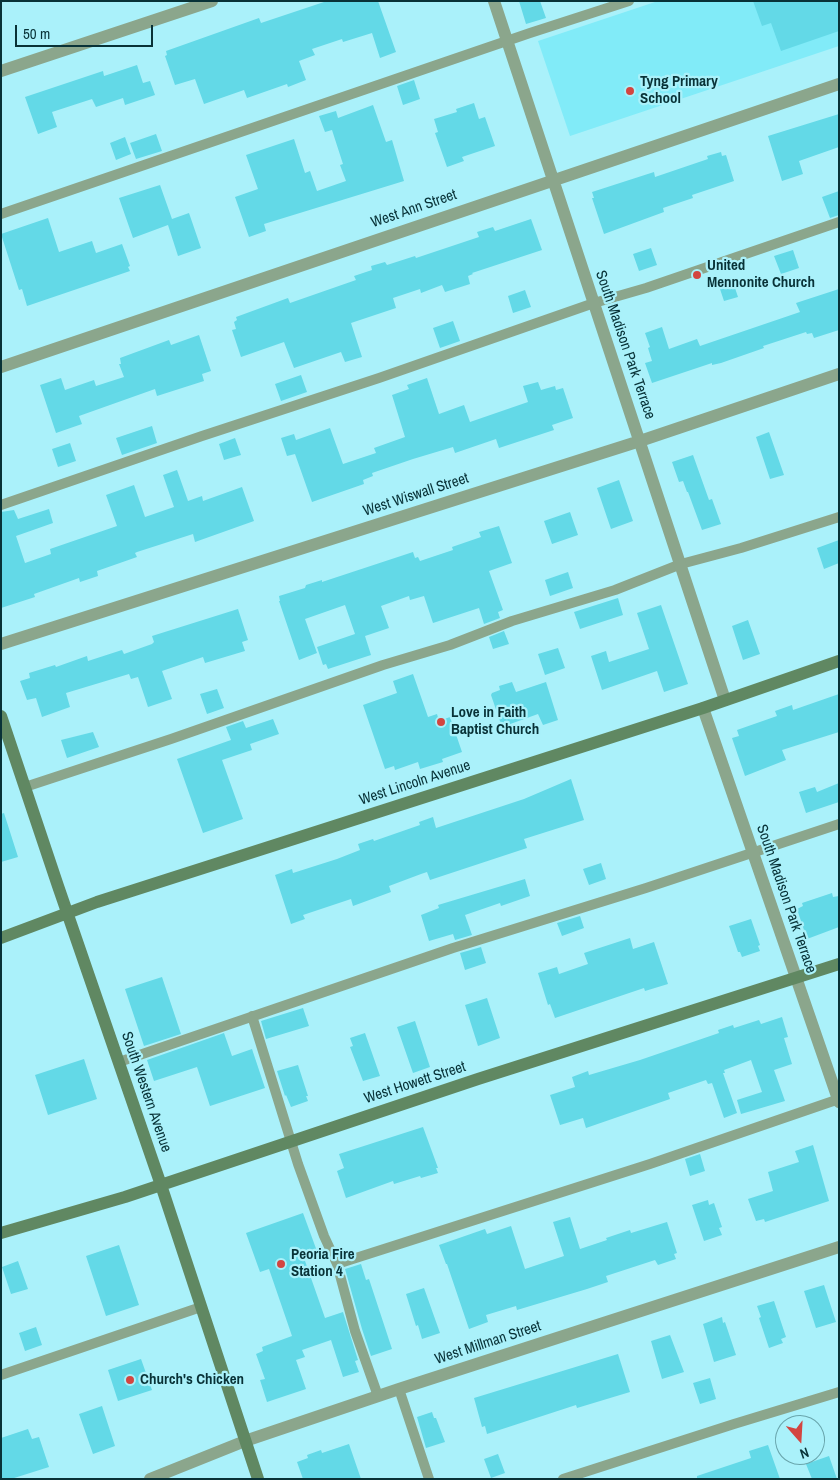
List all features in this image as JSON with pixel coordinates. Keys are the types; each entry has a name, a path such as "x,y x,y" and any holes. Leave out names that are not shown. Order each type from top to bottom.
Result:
{"main road":[{"name":"West Lincoln Avenue","path":"1,938 67,912 703,708 839,661"},
{"name":"South Western Avenue","path":"1,716 162,1185 258,1479"},
{"name":"West Howett Street","path":"1,1233 125,1197 478,1079 839,964"}],"street":[{"path":"1,71 212,1"},
{"name":"South Madison Park Terrace","path":"494,1 725,700"},
{"name":"West Ann Street","path":"1,367 552,179 839,84"},
{"name":"West Wiswall Street","path":"1,644 640,441 839,374"},
{"name":"South Madison Park Terrace","path":"703,708 839,1100"},
{"name":"West Millman Street","path":"150,1479 245,1441 378,1396 839,1247"}],"lane":[{"path":"1,214 629,1"},
{"path":"1,505 202,436 380,378 594,303 646,288 839,222"},
{"path":"25,787 180,736 383,665 450,645 512,621 616,590 681,564 741,548 839,517"},
{"path":"119,1062 453,948 646,888 839,824"},
{"path":"252,1016 291,1141 324,1236 336,1264 352,1321 378,1396"},
{"path":"336,1264 650,1164 839,1100"},
{"path":"1,1375 201,1307"},
{"path":"399,1389 429,1479"},
{"path":"563,1479 742,1421 839,1392"}],"shaded area":[{"name":"Tyng Primary School","path":"658,1 839,1 839,46 570,136 538,41"}],"building":[{"path":"327,1 378,1 396,52 380,58 372,33 343,42 342,39 312,49 315,55 299,61 306,80 288,87 287,84 247,98 244,90 204,104 195,79 175,85 165,56 167,55 166,51 259,18 261,23"},
{"path":"519,1 540,1 546,18 526,24"},
{"path":"753,1 839,1 839,31 781,51 771,23 762,26"},
{"path":"137,65 143,83 150,81 155,95 125,105 123,98 96,107 92,99 52,112 57,127 38,134 25,97 103,71 104,76"},
{"path":"414,80 420,99 403,105 397,86"},
{"path":"474,103 479,119 485,117 495,146 462,157 464,161 447,167 435,133 438,132 434,119 457,112 456,109"},
{"path":"373,105 386,142 392,140 404,181 264,224 266,231 249,237 235,197 258,189 246,155 294,139 305,173 310,171 317,191 346,181 340,165 343,164 332,130 325,132 319,116 336,111 338,118"},
{"path":"839,114 839,147 799,161 803,174 782,181 768,136"},
{"path":"156,134 162,151 136,159 130,143"},
{"path":"125,137 131,154 116,160 110,143"},
{"path":"721,152 722,156 726,155 734,181 692,195 693,198 663,208 664,212 604,234 592,198 594,198 592,192 654,172 655,177 708,159 707,156"},
{"path":"160,185 172,219 189,213 201,248 178,256 168,225 133,238 119,198"},
{"path":"839,191 839,215 830,218 822,197"},
{"path":"48,218 59,252 92,241 96,253 122,244 130,271 27,306 22,289 19,290 1,234"},
{"path":"531,219 542,250 472,273 468,276 470,284 445,292 442,285 421,293 420,289 393,298 396,308 351,323 362,357 345,362 341,352 294,368 284,342 241,357 232,330 236,329 234,322 237,320 236,317 288,298 290,303 356,280 354,276 372,270 371,266 385,262 387,265 415,256 416,258 479,237 477,232 493,227 495,231"},
{"path":"651,248 657,265 639,271 633,254"},
{"path":"793,250 799,268 781,274 774,256"},
{"path":"732,279 738,297 724,301 718,283"},
{"path":"839,289 839,330 814,338 812,333 807,334 806,332 763,346 764,348 721,363 712,365 712,363 652,383 645,363 652,361 645,333 662,327 669,349 697,339 700,346 800,312 796,303"},
{"path":"525,290 531,307 513,313 508,296"},
{"path":"453,321 460,341 440,348 433,328"},
{"path":"199,335 211,371 202,374 204,381 157,396 155,389 79,416 82,424 56,433 40,385 61,378 65,390 94,380 96,386 124,377 119,364 121,364 120,358 169,340 171,345"},
{"path":"301,375 307,392 281,401 275,384"},
{"path":"427,378 439,414 464,405 470,422 528,402 523,386 538,382 541,390 555,386 556,390 563,388 573,418 552,425 554,430 499,448 496,439 455,453 453,447 413,459 372,473 373,476 363,480 364,484 312,502 295,454 287,456 281,438 294,434 296,440 330,428 343,464 376,453 374,448 405,437 392,395 409,389 407,385"},
{"path":"152,426 157,443 122,455 116,438"},
{"path":"769,432 784,475 770,479 756,437"},
{"path":"235,438 241,455 224,460 219,444"},
{"path":"70,443 76,461 58,467 52,449"},
{"path":"693,455 709,500 712,499 721,524 702,530 688,492 683,481 679,482 672,462"},
{"path":"177,470 188,501 202,496 203,501 242,487 254,521 195,542 193,534 137,552 135,553 137,557 97,571 98,576 80,582 79,578 34,594 35,597 1,608 1,512 14,510 18,519 49,509 53,523 16,536 25,563 51,554 50,549 117,526 106,495 134,485 145,517 174,507 163,475"},
{"path":"619,480 633,521 611,529 597,488"},
{"path":"570,512 578,535 552,544 544,521"},
{"path":"499,526 512,563 489,571 503,610 498,612 500,618 484,624 479,608 433,623 424,596 410,600 409,596 381,606 389,628 365,636 371,655 328,669 326,664 323,665 317,647 355,634 345,605 305,619 317,653 299,660 279,596 305,588 306,585 322,580 322,582 413,552 415,558 418,557 420,561 453,550 452,547 481,537 479,532"},
{"path":"839,540 839,563 824,569 817,548"},
{"path":"568,572 573,588 550,596 545,580"},
{"path":"618,598 623,615 580,629 574,612"},
{"path":"661,605 688,684 664,692 657,671 602,690 591,656 606,651 609,662 649,649 637,613"},
{"path":"238,609 248,640 242,642 245,651 205,663 203,657 162,671 172,699 148,707 138,677 131,679 129,674 66,693 70,707 42,717 36,698 27,700 20,681 30,678 29,673 55,665 56,667 87,656 88,661 122,650 124,654 152,644 154,642 152,636"},
{"path":"748,620 760,654 743,660 732,626"},
{"path":"504,631 509,644 493,649 489,637"},
{"path":"558,648 565,668 545,675 538,654"},
{"path":"413,674 428,717 437,714 439,721 450,717 462,752 442,759 443,762 420,769 418,762 395,770 394,766 385,769 363,705 397,693 393,681"},
{"path":"512,682 516,692 546,682 558,720 543,725 538,714 502,727 491,695 500,690 499,686"},
{"path":"217,689 224,708 207,714 200,694"},
{"path":"839,694 839,732 782,750 786,760 745,776 732,738 739,736 737,730 777,716 775,711 792,705 793,710"},
{"path":"273,719 279,734 250,744 252,750 222,760 243,819 203,833 177,759 231,740 226,727 243,721 246,728"},
{"path":"93,732 99,747 67,758 61,740"},
{"path":"571,779 584,820 524,839 527,848 430,880 427,872 389,886 391,892 353,906 351,899 303,915 305,919 291,924 275,875 292,869 293,873 337,859 360,850 358,844 373,839 374,841 420,825 419,822 433,817 436,828 524,799"},
{"path":"839,783 839,802 806,813 799,792 815,787 817,792"},
{"path":"4,813 18,857 1,862 1,814"},
{"path":"601,863 606,879 589,885 583,869"},
{"path":"525,879 530,896 501,906 500,903 465,915 472,935 455,940 453,934 429,941 421,915 439,908 438,905"},
{"path":"832,893 833,897 839,896 839,927 807,939 797,909 803,906 802,903"},
{"path":"580,916 584,928 562,936 557,923"},
{"path":"751,919 760,945 758,946 760,951 742,957 740,952 738,952 729,926"},
{"path":"630,938 633,949 654,942 668,984 645,991 644,988 555,1018 550,1004 548,1005 538,973 557,967 559,974 588,964 584,953"},
{"path":"481,947 486,963 465,970 460,953"},
{"path":"162,977 181,1034 144,1046 125,989"},
{"path":"487,998 500,1038 478,1046 465,1005"},
{"path":"303,1008 309,1026 266,1039 261,1021"},
{"path":"782,1017 788,1037 784,1038 792,1064 774,1070 785,1101 741,1114 737,1100 762,1092 751,1060 724,1070 725,1073 723,1073 737,1113 724,1118 712,1083 708,1084 706,1080 668,1093 670,1099 586,1128 583,1118 560,1125 550,1095 575,1087 572,1077 588,1071 589,1075 640,1060 719,1033 718,1030 733,1025 734,1028 759,1020 761,1024"},
{"path":"415,1021 430,1067 413,1073 397,1027"},
{"path":"224,1033 232,1056 252,1049 265,1088 210,1106 197,1067 154,1081 147,1060"},
{"path":"365,1033 380,1076 363,1081 350,1047 353,1046 350,1038"},
{"path":"84,1059 97,1099 48,1115 35,1075"},
{"path":"298,1065 308,1101 291,1107 285,1096 277,1071"},
{"path":"423,1127 438,1168 436,1168 438,1173 394,1184 393,1181 346,1198 337,1171 344,1168 339,1154"},
{"path":"813,1145 829,1201 765,1222 764,1219 756,1221 748,1199 773,1191 768,1172 799,1162 795,1151"},
{"path":"700,1154 705,1171 690,1176 685,1159"},
{"path":"708,1200 709,1205 714,1203 722,1227 719,1228 722,1235 704,1241 692,1205"},
{"path":"303,1213 318,1254 304,1258 325,1318 343,1312 358,1360 355,1361 359,1372 343,1377 331,1340 302,1350 305,1357 296,1360 306,1389 267,1402 260,1380 265,1379 256,1354 263,1351 262,1347 292,1336 269,1269 260,1272 246,1233"},
{"path":"570,1217 580,1249 630,1230 631,1233 667,1222 677,1253 674,1254 676,1259 658,1265 655,1260 606,1276 608,1282 587,1289 517,1310 516,1306 486,1315 488,1322 469,1329 439,1245 485,1229 487,1234 511,1226 525,1269 564,1256 553,1222"},
{"path":"119,1245 139,1305 106,1316 86,1256"},
{"path":"18,1261 28,1289 11,1294 2,1267"},
{"path":"361,1264 366,1280 369,1279 392,1349 371,1356 345,1269"},
{"path":"824,1285 836,1322 816,1328 804,1291"},
{"path":"424,1288 440,1333 422,1339 406,1294"},
{"path":"774,1301 786,1337 781,1339 783,1343 769,1348 757,1306"},
{"path":"722,1317 736,1355 714,1362 703,1324"},
{"path":"36,1327 42,1345 25,1351 19,1333"},
{"path":"670,1335 684,1372 662,1379 651,1341"},
{"path":"618,1354 630,1392 577,1408 576,1405 487,1434 485,1426 482,1427 474,1398"},
{"name":"Church's Chicken","path":"141,1359 152,1390 118,1401 108,1370"},
{"path":"710,1378 716,1399 700,1404 693,1383"},
{"path":"102,1406 115,1446 93,1454 79,1414"},
{"path":"432,1412 445,1442 426,1448 417,1417"},
{"path":"28,1429 32,1439 39,1437 49,1467 11,1479 1,1479 1,1438"},
{"path":"349,1444 361,1479 303,1479 297,1462 308,1458 307,1455 321,1450 322,1453"},
{"path":"768,1445 780,1479 697,1479 697,1476 751,1458 749,1451"},
{"path":"498,1454 505,1473 491,1478 484,1459"},
{"path":"829,1456 837,1479 812,1479 806,1465 825,1465 825,1457"}],"place":[{"name":"Tyng Primary School","path":"630,91"},
{"name":"United Mennonite Church","path":"697,275"},
{"name":"Love in Faith Baptist Church","path":"441,722"},
{"name":"Peoria Fire Station 4","path":"281,1264"},
{"name":"Church's Chicken","path":"130,1380"}]}
